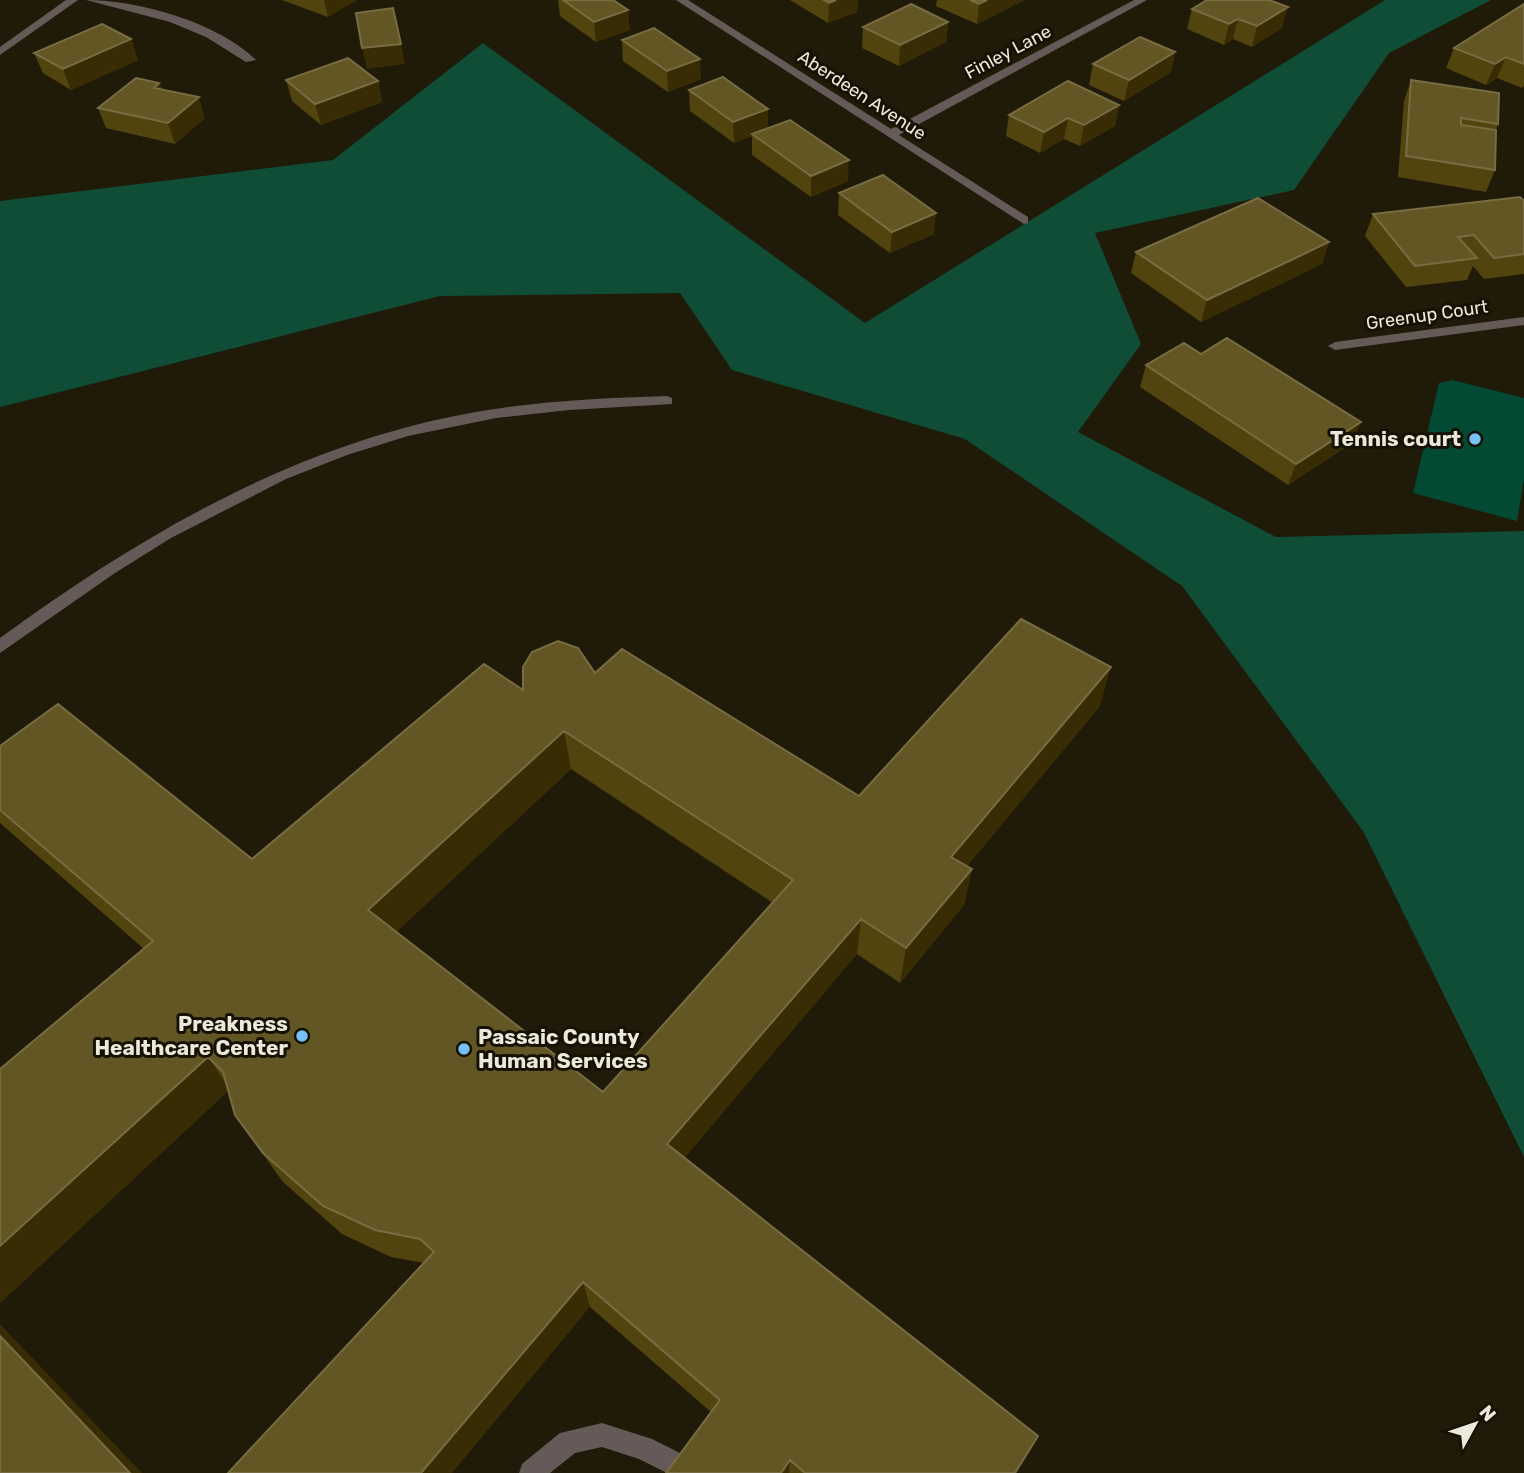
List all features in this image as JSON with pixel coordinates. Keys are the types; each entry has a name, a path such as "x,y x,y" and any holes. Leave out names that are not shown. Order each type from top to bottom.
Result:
{"street":[{"path":"0,52 73,0"},
{"path":"90,0 179,19 216,36 250,60"},
{"name":"Aberdeen Avenue","path":"681,0 1024,220"},
{"name":"Finley Lane","path":"891,134 1142,0"},
{"name":"Greenup Court","path":"1335,346 1524,321"},
{"path":"0,647 71,593 143,547 258,483 307,464 393,435 470,417 527,408 667,401"},
{"path":"531,1473 569,1442 602,1435 643,1448 693,1473"}],"green space":[{"path":"1385,0 1491,0 1389,53 1294,190 1095,233 1141,344 1078,432 1276,537 1524,531 1524,1157 1363,831 1182,586 965,439 732,370 680,293 440,296 0,407 0,201 333,160 483,43 865,323"},
{"name":"Tennis court","path":"1452,380 1524,398 1524,479 1517,521 1413,493 1439,383"}],"building":[{"path":"563,0 613,0 628,10 594,22"},
{"path":"970,0 987,0 979,4"},
{"path":"1207,0 1269,0 1288,7 1257,26 1238,19 1229,24 1192,9"},
{"path":"911,4 948,22 900,45 863,27"},
{"path":"1524,4 1524,64 1506,57 1495,64 1454,48"},
{"path":"393,8 401,44 362,48 356,13"},
{"path":"102,24 131,39 63,69 34,53"},
{"path":"654,28 700,59 667,71 622,40"},
{"path":"1140,37 1175,52 1129,80 1093,64"},
{"path":"348,58 378,81 315,104 286,80"},
{"path":"723,77 768,109 733,122 689,90"},
{"path":"136,78 159,83 154,88 199,97 168,123 98,108"},
{"path":"1411,80 1499,93 1498,124 1461,118 1461,125 1496,130 1495,170 1406,156"},
{"path":"1068,81 1119,105 1084,125 1068,118 1044,132 1009,115"},
{"path":"790,120 849,160 811,176 752,134"},
{"path":"883,175 936,213 892,232 839,193"},
{"path":"1520,197 1524,201 1524,254 1494,258 1474,235 1458,237 1477,258 1415,266 1373,214"},
{"path":"1258,198 1329,242 1207,300 1136,252"},
{"path":"1227,338 1361,422 1296,464 1146,365 1184,343 1201,354"},
{"name":"Preakness Healthcare Center","path":"1021,619 1111,667 951,857 972,869 906,948 861,919 667,1144 1038,1436 1015,1473 805,1473 790,1460 781,1473 666,1473 720,1400 583,1282 421,1473 228,1473 434,1252 420,1239 375,1230 323,1206 263,1153 235,1115 223,1072 208,1057 0,1246 0,1069 153,941 0,810 0,746 58,704 252,859 484,664 523,690 523,667 532,652 558,641 578,648 595,673 622,649 859,796","holes":["564,731 793,880 603,1092 368,910"]},
{"path":"0,1336 130,1473 0,1473"}],"place":[{"name":"Tennis court","path":"1475,439"},
{"name":"Preakness Healthcare Center","path":"302,1036"},
{"name":"Passaic County Human Services","path":"464,1049"}]}
